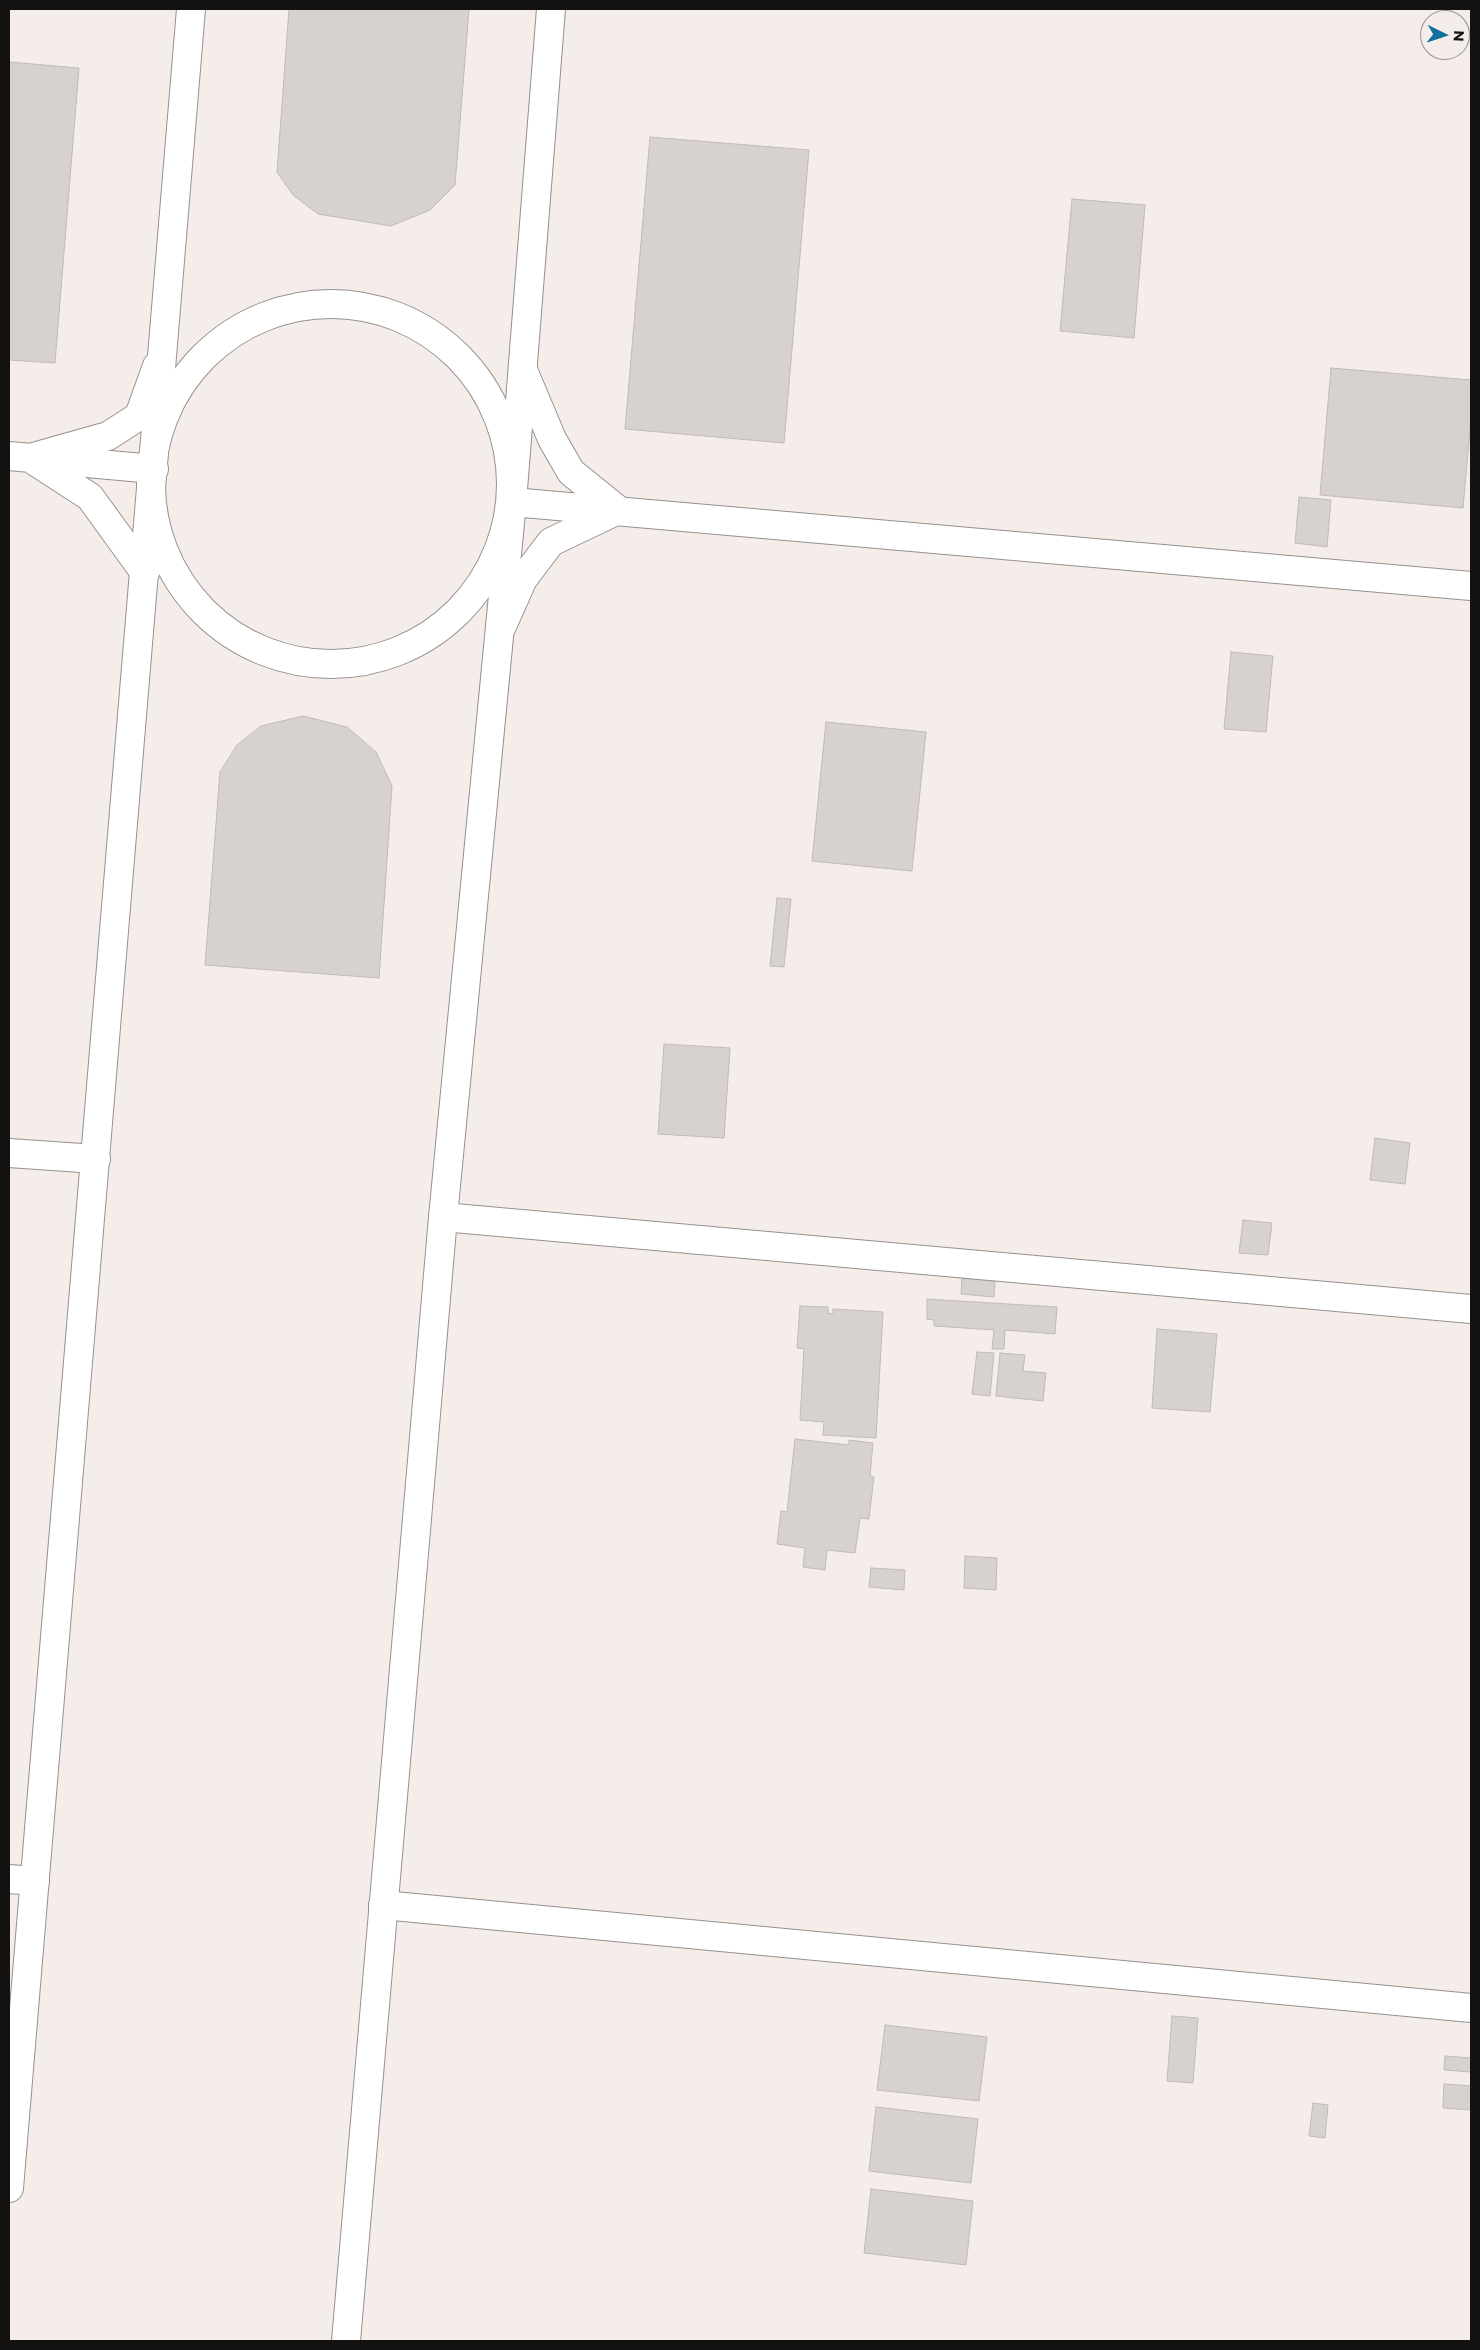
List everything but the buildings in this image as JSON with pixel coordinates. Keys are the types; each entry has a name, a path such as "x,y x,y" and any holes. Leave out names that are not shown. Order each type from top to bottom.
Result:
{"street":[{"path":"9,2188 22,1880 96,1159 191,9"},
{"path":"346,2341 443,1217 512,502 552,9"},
{"path":"302,305 361,305 418,325 464,362 497,412 511,471 512,502 506,530 482,585 441,629 388,657 329,666 270,656 218,627 178,583 155,527 154,468 166,410 198,360 246,324 302,305"},
{"path":"20,457 108,436 139,416 164,345"},
{"path":"523,370 552,439 571,472 618,510"},
{"path":"20,457 154,468"},
{"path":"20,457 90,498 145,573"},
{"path":"512,502 1471,586"},
{"path":"500,630 524,579 551,542 618,510"},
{"path":"9,1153 96,1159"},
{"path":"443,1217 1471,1309"},
{"path":"384,1905 1471,2008"}]}
